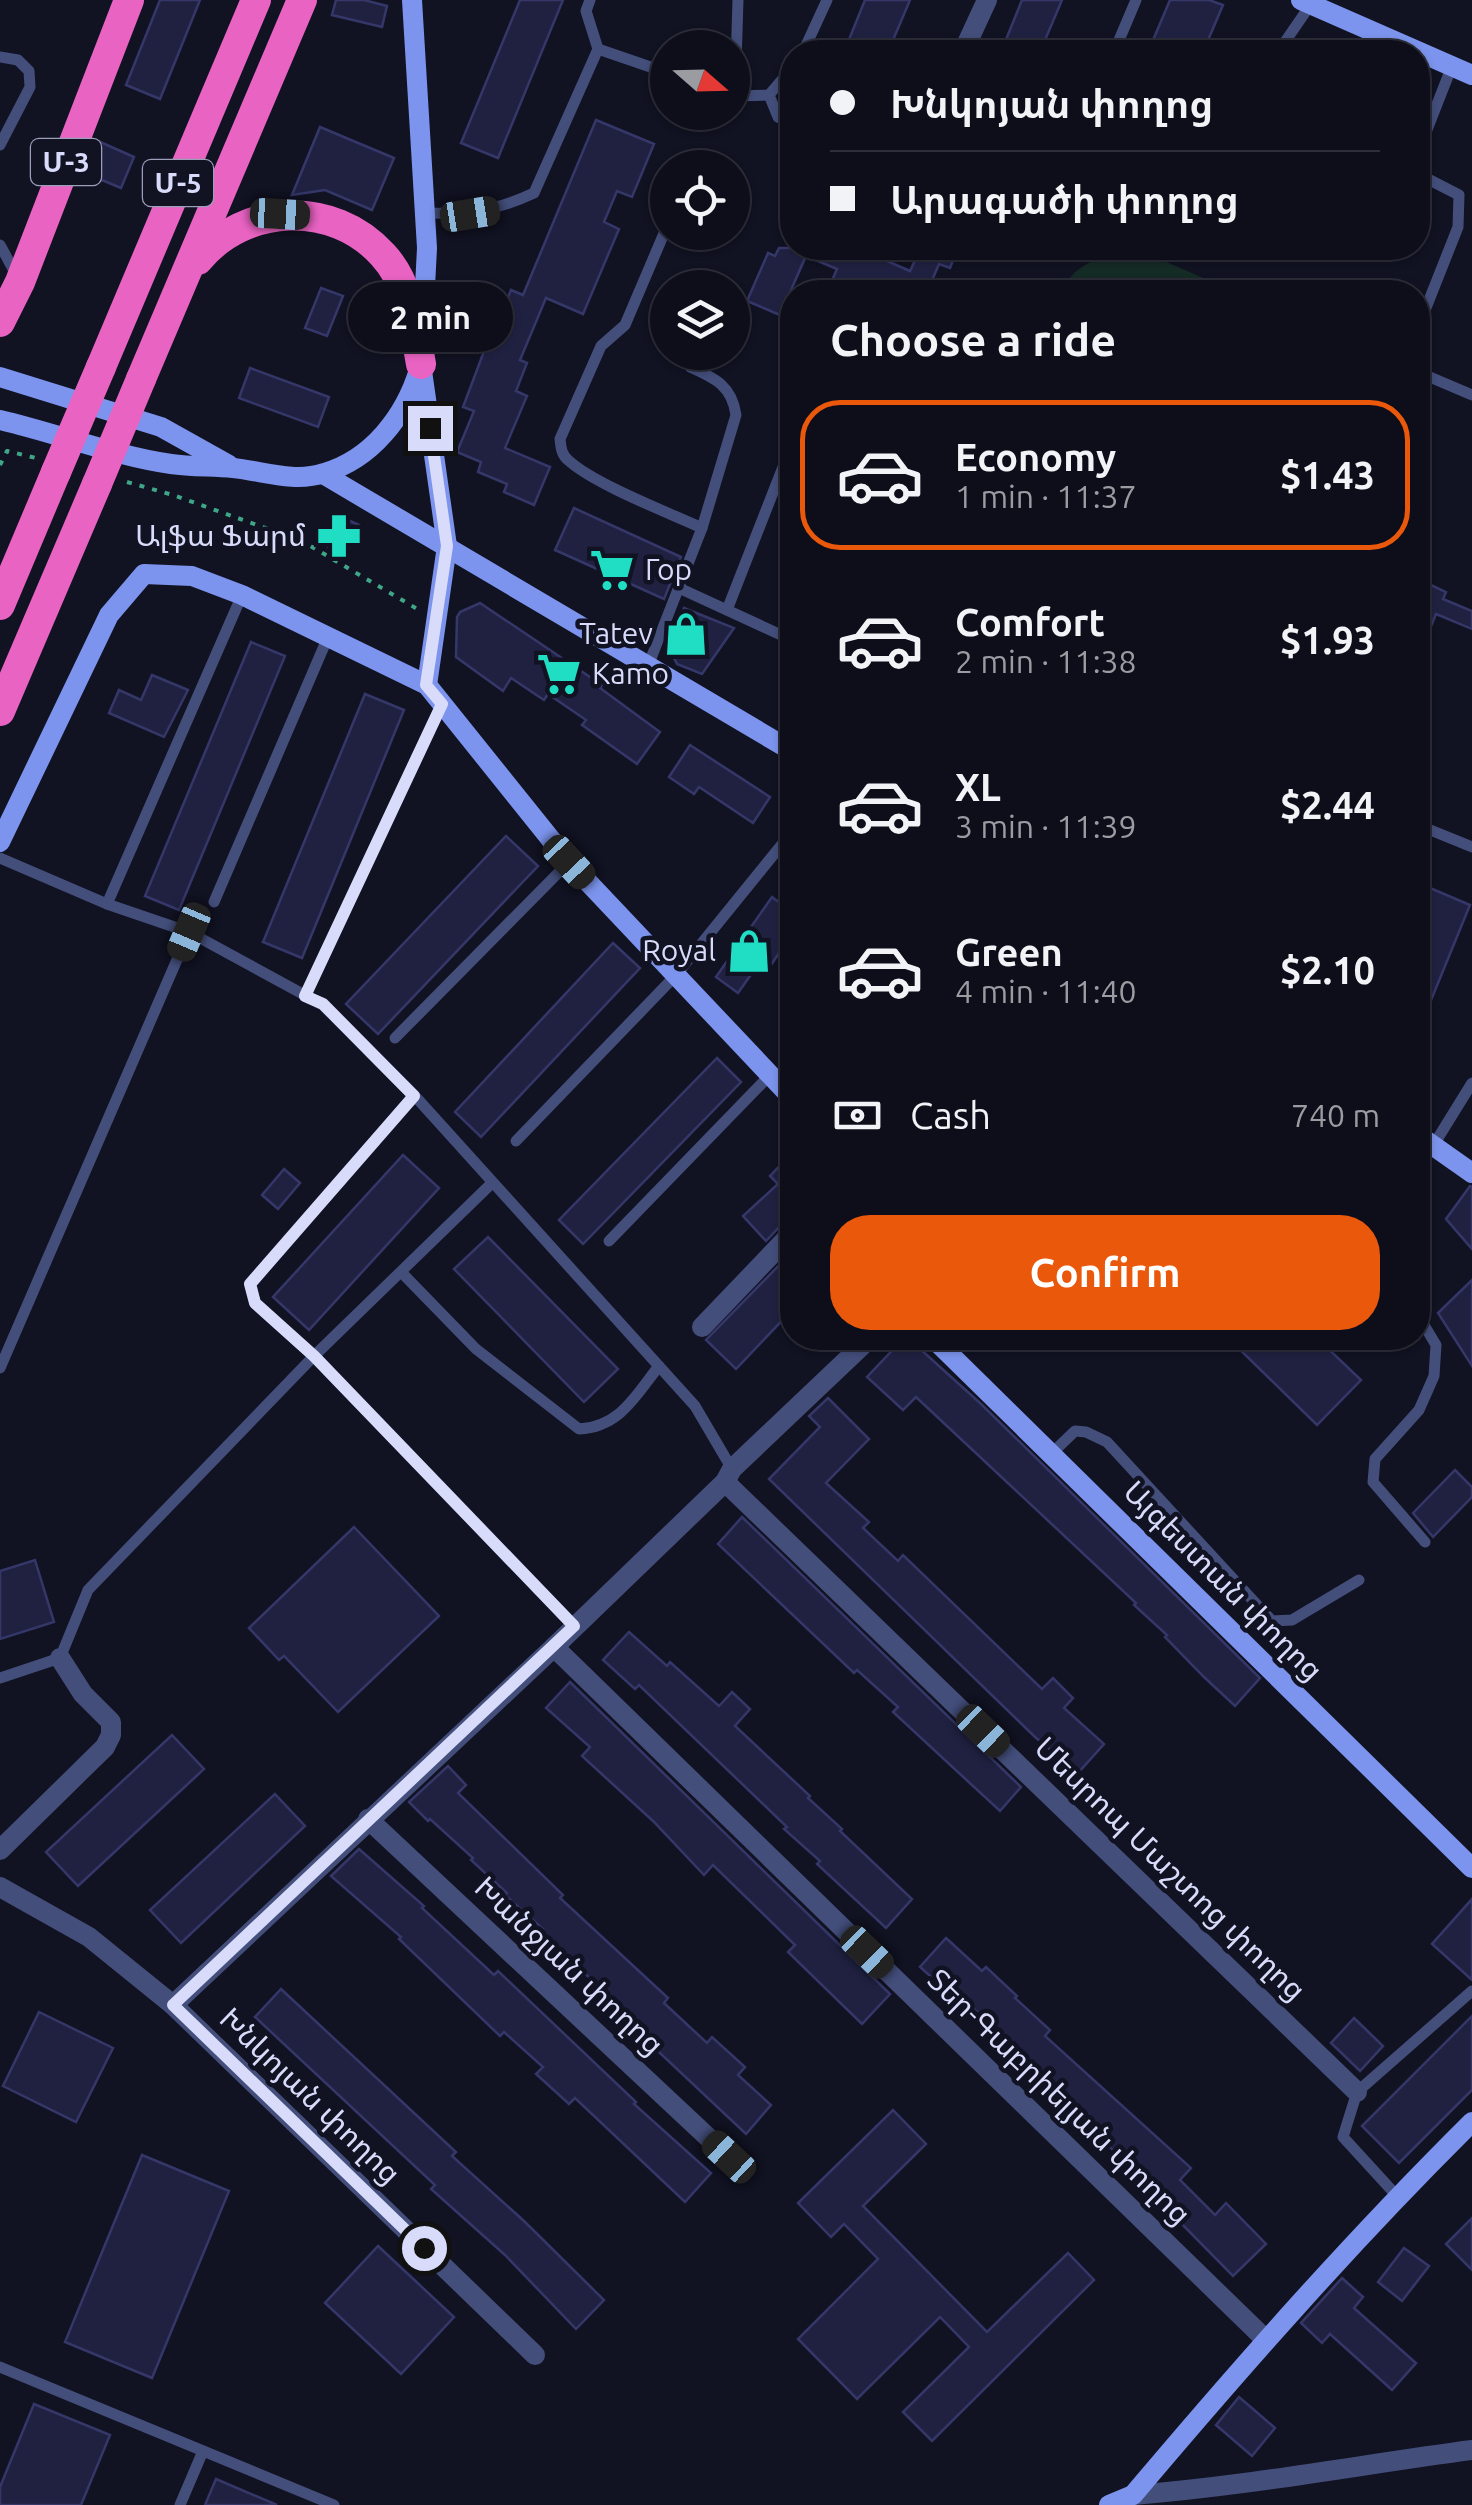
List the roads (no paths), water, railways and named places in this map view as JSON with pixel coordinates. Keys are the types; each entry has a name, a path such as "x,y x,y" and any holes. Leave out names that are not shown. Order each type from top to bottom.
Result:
{"highway":[{"name":"Մ-3","path":"0,322 20,282 129,0"},
{"name":"Մ-5","path":"0,605 54,468 101,367 256,0"},
{"name":"Մ-5","path":"0,711 111,483 141,379 302,0"},
{"path":"186,274 210,244 243,224 280,214 318,217 354,231 383,255 401,282 412,311 421,364"}],"street":[{"path":"969,40 987,0"},
{"path":"414,1 426,248 421,364 447,546 426,685"},
{"path":"1306,2 1392,40"},
{"path":"1430,57 1462,71"},
{"path":"0,420 170,464 235,468 277,476 323,474 360,456 390,427 411,396 421,364"},
{"path":"0,377 161,427 235,468"},
{"path":"323,474 780,744"},
{"path":"0,842 108,615 144,574 192,576 242,595 426,685 569,862 780,1085"},
{"path":"1430,1144 1472,1173"},
{"path":"702,1327 780,1246"},
{"path":"173,2005 554,1647 858,1350"},
{"name":"Այգեստան փողոց","path":"945,1350 1472,1868"},
{"name":"Մեսրոպ Մաշտոց փողոց","path":"728,1475 1357,2092"},
{"name":"Տեր-Գաբրիելյան փողոց","path":"554,1647 1265,2339"},
{"path":"0,1850 105,1747 111,1735 111,1722 83,1694 60,1658"},
{"name":"Խանջյան փողոց","path":"368,1820 729,2157"},
{"name":"Խնկոյան փողոց","path":"0,1887 90,1937 173,2005 536,2355"},
{"path":"1133,2494 1265,2339 1397,2196 1472,2122"},
{"path":"1109,2505 1133,2494 1201,2490 1472,2450"}],"lane":[{"path":"425,213 470,214 501,209 534,194 598,49 586,11 590,0"},
{"path":"737,30 738,0"},
{"path":"809,40 827,0"},
{"path":"1119,40 1136,0"},
{"path":"1285,40 1306,2"},
{"path":"598,49 650,67"},
{"path":"0,57 18,60 29,71 30,87 0,146"},
{"path":"1430,130 1462,71"},
{"path":"750,96 769,95 780,82"},
{"path":"769,95 780,118"},
{"path":"1430,179 1459,195 1458,227 1430,298"},
{"path":"0,245 20,282"},
{"path":"657,250 624,324 600,346 561,430 561,451 567,460 590,475 702,528"},
{"path":"648,666 702,528 736,415 726,386 696,370"},
{"path":"1430,377 1472,395"},
{"path":"727,610 780,475"},
{"path":"679,588 780,634"},
{"path":"107,904 242,595"},
{"path":"214,902 328,637"},
{"path":"305,996 442,704"},
{"path":"1430,829 1472,847"},
{"path":"516,1141 676,975 780,847"},
{"path":"0,858 107,904 189,932 323,1004 414,1096 695,1406 728,1475"},
{"path":"395,1038 569,862"},
{"path":"0,1368 189,932"},
{"path":"609,1242 770,1075"},
{"path":"1430,1134 1472,1083"},
{"path":"414,1096 250,1284 255,1303 314,1356 574,1626"},
{"path":"0,1678 60,1658 88,1590 314,1356 492,1182"},
{"path":"402,1272 476,1349 580,1429 600,1428 620,1414 659,1366"},
{"path":"1425,1542 1373,1482 1375,1459 1419,1410 1434,1376 1436,1345 1430,1335"},
{"path":"1052,1454 1075,1432 1086,1432 1107,1442 1272,1621 1292,1620 1360,1580"},
{"path":"1397,2196 1344,2137 1357,2092 1472,1991"},
{"path":"0,2366 334,2505"},
{"path":"180,2505 203,2451"}],"place":[{"name":"Ալֆա Ֆարմ","path":"339,536"},
{"name":"Гор","path":"612,570"},
{"name":"Tatev","path":"686,634"},
{"name":"Kamo","path":"559,674"},
{"name":"Royal","path":"749,951"}]}
